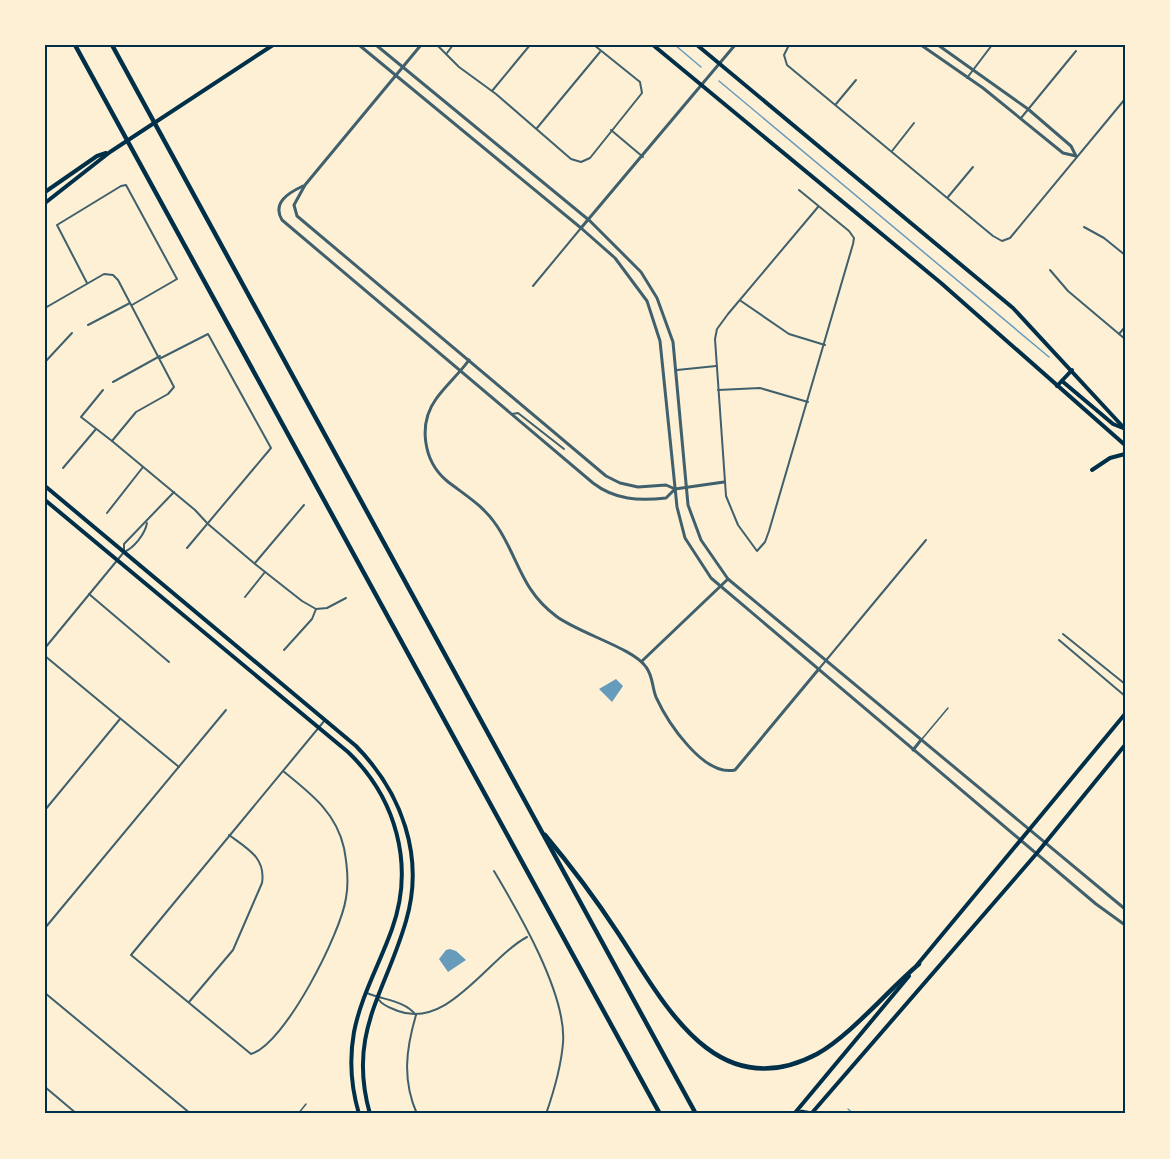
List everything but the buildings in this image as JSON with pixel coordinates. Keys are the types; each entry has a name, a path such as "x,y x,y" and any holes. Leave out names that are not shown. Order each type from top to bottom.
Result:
{"highway":[{"path":"75,45 660,1114"},
{"path":"112,45 537,826 698,1114"},
{"path":"537,826 582,878 673,1017 699,1044 730,1061 763,1067 795,1062 815,1054 844,1033 919,963"},
{"path":"795,1114 812,1114"}],"main road":[{"path":"45,203 110,152 273,45"},
{"path":"653,45 941,283 1125,445"},
{"path":"697,45 1013,308 1125,429"},
{"path":"45,192 97,156 110,152"},
{"path":"1057,386 1072,370"},
{"path":"1062,381 1113,424 1125,429"},
{"path":"1092,470 1110,458 1125,454"},
{"path":"45,486 326,720 374,764 396,800 410,843 411,897 403,933 366,1028 362,1054 363,1083 370,1114"},
{"path":"45,500 357,761 385,800 401,853 401,894 393,927 354,1031 351,1056 353,1089 358,1114"},
{"path":"795,1114 1125,714"},
{"path":"812,1114 1036,853 1125,745"},
{"path":"401,894 411,897"}],"street":[{"path":"359,45 615,258 647,301 660,341 675,489 685,538 703,568 719,587 1125,925"},
{"path":"376,45 590,221 641,272 668,322 676,370 684,487 701,540 728,579 825,662 1125,909"},
{"path":"421,45 305,185 294,205 297,216 606,476 620,483 638,487 666,485 675,489"},
{"path":"437,45 459,67 492,91 571,159 581,162 590,158 640,97 643,89 640,82 594,45"},
{"path":"447,53 453,45"},
{"path":"492,91 530,45"},
{"path":"533,286 581,228 590,221 735,45"},
{"path":"789,45 784,55 787,64 1002,242 1010,238 1125,99"},
{"path":"921,45 1021,118 1063,153 1076,156"},
{"path":"938,45 1028,109 1071,146 1076,156"},
{"path":"967,78 992,45"},
{"path":"1021,118 1076,51"},
{"path":"537,128 600,52"},
{"path":"836,104 856,80"},
{"path":"892,151 914,123"},
{"path":"611,130 643,157"},
{"path":"948,197 973,167"},
{"path":"87,283 57,225 126,185 177,279 88,325"},
{"path":"305,185 286,195 280,203 279,211 282,220 600,488 619,496 640,500 666,498 675,489 724,482"},
{"path":"799,190 849,231 854,238 825,345 765,542 757,551 738,525 724,482 715,339 717,329 818,207"},
{"path":"1084,227 1104,238 1125,255"},
{"path":"1050,270 1068,291 1125,339"},
{"path":"45,308 104,274 113,275 160,357 174,387 168,394 136,412 112,441"},
{"path":"741,300 789,334 825,345"},
{"path":"1119,334 1125,327"},
{"path":"45,362 72,333"},
{"path":"113,382 208,334 271,448 187,548"},
{"path":"468,360 435,400 428,415 426,444 434,465 443,478 477,503 493,520 522,578 539,601 572,627 642,661 651,675 656,696 680,737 702,758 731,771 738,767 926,540"},
{"path":"676,370 716,366"},
{"path":"718,390 760,388 808,402"},
{"path":"103,390 81,417 174,492 208,524 302,601 316,609 327,608 346,598"},
{"path":"512,414 518,413 564,449"},
{"path":"63,468 96,429"},
{"path":"559,454 567,444"},
{"path":"106,513 143,467"},
{"path":"124,552 124,544 141,525 147,523 174,492"},
{"path":"255,564 304,505"},
{"path":"45,648 116,560 130,549 146,530 147,523"},
{"path":"245,597 265,572"},
{"path":"642,661 728,579"},
{"path":"88,594 169,662"},
{"path":"284,651 312,619 316,609"},
{"path":"1064,634 1125,684"},
{"path":"1059,640 1125,696"},
{"path":"45,656 179,767"},
{"path":"45,928 226,710"},
{"path":"45,810 120,719"},
{"path":"283,771 321,803 338,830 347,870 346,899 312,984 298,1005 258,1052 251,1054 131,955 229,836 283,771 326,720"},
{"path":"913,750 921,740"},
{"path":"189,1002 233,950 262,883 263,873 258,857 229,836"},
{"path":"494,871 555,990 564,1041 558,1082 546,1114"},
{"path":"377,997 391,1009 416,1015 455,1000 507,949 529,936"},
{"path":"45,993 191,1114"},
{"path":"367,993 411,1009 416,1015"},
{"path":"416,1015 407,1045 406,1062 410,1095 417,1114"},
{"path":"45,1087 77,1114"}],"lane":[{"path":"921,740 948,708"},
{"path":"298,1114 306,1104"}],"water":[{"path":"616,679 623,686 612,702 599,689"},
{"path":"450,949 466,960 448,972 439,959 446,950"}],"waterway":[{"path":"675,45 701,67"},
{"path":"719,81 1049,357"},
{"path":"848,1109 854,1114"}]}
